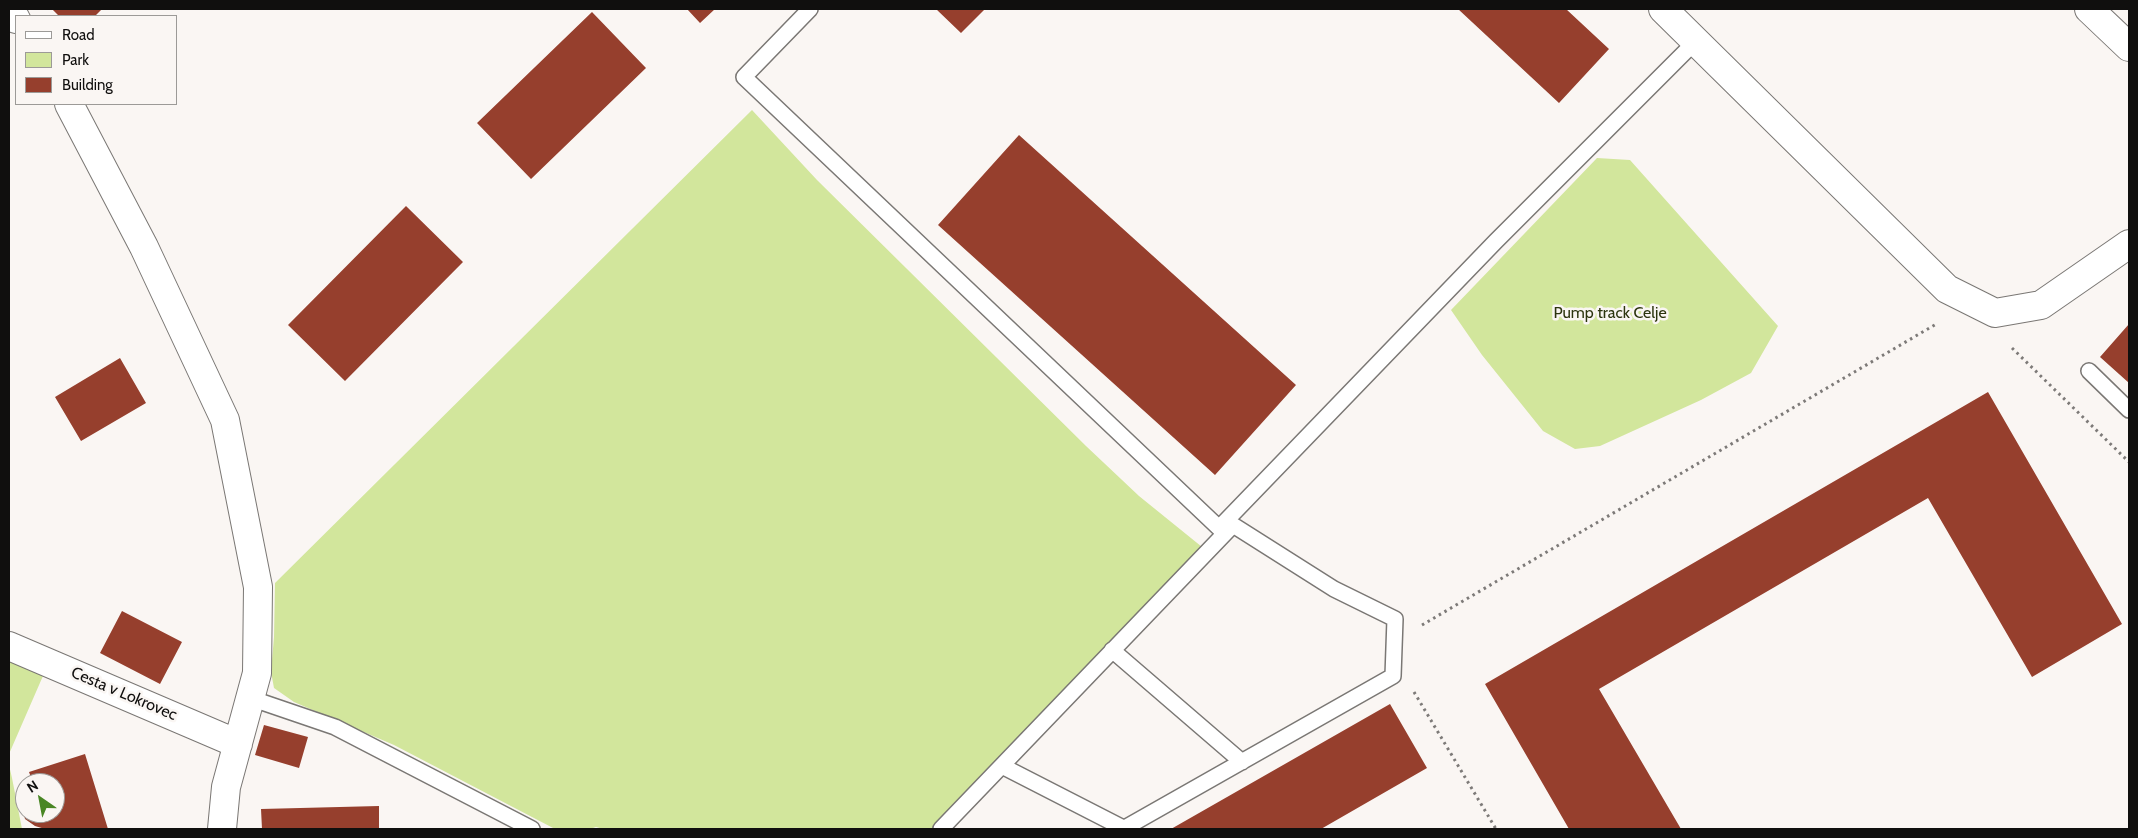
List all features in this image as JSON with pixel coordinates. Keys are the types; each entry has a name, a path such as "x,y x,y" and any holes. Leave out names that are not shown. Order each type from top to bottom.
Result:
{"street":[{"path":"1663,9 1947,289 1995,312 2041,305 2129,244"},
{"path":"2089,9 2129,47"},
{"path":"69,105 144,246 225,420 258,587 257,672 226,787 222,829"},
{"name":"Cesta v Lokrovec","path":"9,646 238,744"}],"lane":[{"path":"810,9 744,77 1219,528 1489,248 1696,41"},
{"path":"2089,371 2129,410"},
{"path":"941,829 1232,525 1334,589 1395,619 1393,676 1124,829 1002,766"},
{"path":"1112,650 1242,762"},
{"path":"250,698 335,727 532,829"}],"path":[{"path":"1414,630 1938,323"},
{"path":"2012,348 2129,462"},
{"path":"1409,684 1496,829"}],"green space":[{"path":"752,110 817,180 1086,446 1139,496 1207,551 941,829 603,829 596,827 590,829 555,829 394,745 294,702 274,688 271,672 275,583"},
{"name":"Pump track Celje","path":"1597,158 1630,160 1778,326 1751,373 1701,400 1600,446 1575,449 1543,431 1482,355 1451,310"},
{"path":"9,654 46,669 9,754"},
{"path":"9,765 15,793 15,823 21,823 22,829 9,829"}],"building":[{"path":"52,9 102,9 96,15 58,15"},
{"path":"687,9 715,9 700,23"},
{"path":"936,9 985,9 961,33"},
{"path":"1458,9 1566,9 1609,49 1559,103"},
{"path":"592,12 646,68 531,179 477,123"},
{"path":"1019,135 1296,385 1215,475 938,225"},
{"path":"406,206 463,262 345,381 288,325"},
{"path":"2129,324 2129,383 2100,357"},
{"path":"120,358 146,403 81,441 55,397"},
{"path":"1988,392 2122,624 2032,677 1928,498 1599,689 1681,829 1569,829 1485,684"},
{"path":"122,611 182,642 160,684 100,653"},
{"path":"1390,704 1427,768 1321,829 1171,829"},
{"path":"264,725 308,737 299,768 255,755"},
{"path":"85,754 108,829 45,829 31,823 65,823 65,773 29,772"},
{"path":"379,806 379,829 262,829 261,809"}]}
